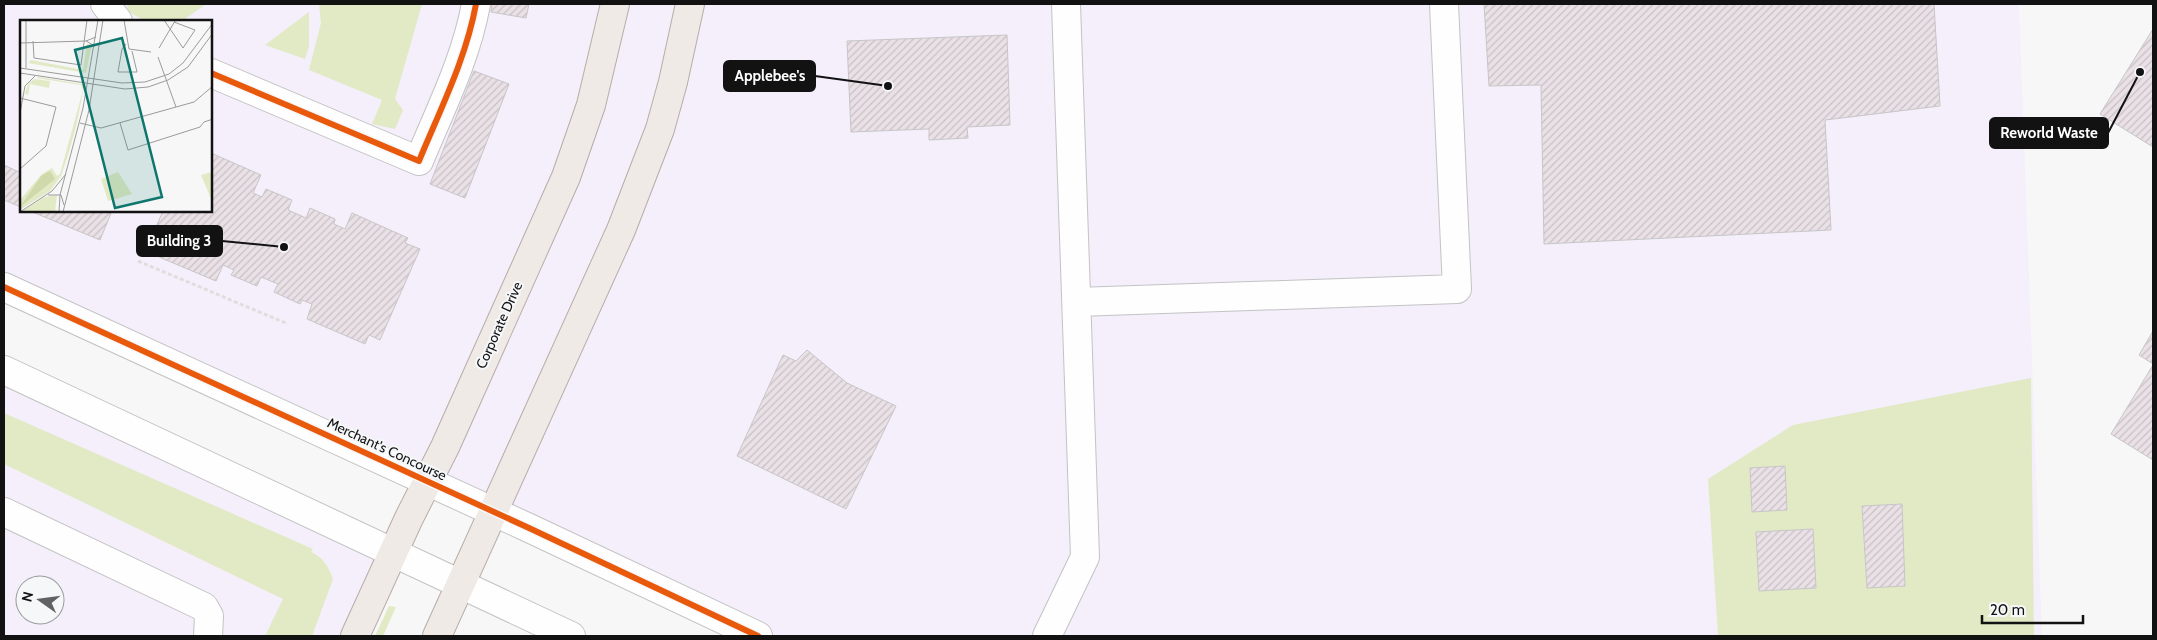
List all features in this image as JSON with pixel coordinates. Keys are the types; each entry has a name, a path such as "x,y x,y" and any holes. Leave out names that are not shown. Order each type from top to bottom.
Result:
{"main road":[{"name":"Corporate Drive","path":"355,636 426,482 445,447 566,177 591,105 615,4"},
{"path":"436,636 621,230 662,119 690,4"}],"street":[{"path":"105,4 117,20"},
{"path":"212,73 419,161 461,60 476,4"},
{"path":"1046,636 1085,557 1066,4"},
{"path":"1077,302 1457,289 1444,4"},
{"name":"Merchant's Concourse","path":"4,287 492,511 758,636"},
{"path":"6,374 572,636"},
{"path":"4,512 204,607 209,616 208,636"}],"path":[{"path":"138,261 288,324"}],"shaded area":[{"path":"4,4 2019,4 2042,636 758,636 4,287"},
{"path":"4,370 393,553 355,636 4,636"}],"green space":[{"path":"127,4 206,4 183,20 144,20 128,12"},
{"path":"319,4 422,4 395,99 403,110 395,129 372,124 382,100 309,70 321,23"},
{"path":"309,12 309,47 305,59 265,45"},
{"path":"2031,378 2034,636 1718,636 1708,479 1793,425"},
{"path":"4,413 313,549 311,552 325,563 333,579 312,636 265,636 283,599 4,464"},
{"path":"389,606 396,607 383,636 375,636"}],"building":[{"path":"492,4 529,4 526,18 491,12"},
{"path":"1484,4 1934,4 1940,106 1825,120 1831,230 1544,244 1541,85 1489,86"},
{"path":"2153,29 2153,147 2100,114"},
{"path":"1007,35 1010,125 967,127 968,138 929,140 929,129 851,132 847,41"},
{"path":"474,71 509,84 465,198 430,184"},
{"path":"212,153 261,175 253,193 262,197 266,189 292,200 288,210 306,218 310,208 335,219 334,224 345,229 352,213 408,238 405,243 420,249 380,340 369,335 365,344 307,319 312,304 302,300 300,304 274,292 278,284 261,277 257,286 231,275 234,270 223,265 216,281 159,257 162,251 148,245 163,212 212,212"},
{"path":"4,165 20,173 20,207 4,200"},
{"path":"32,212 112,212 100,240"},
{"path":"2153,331 2153,364 2139,355"},
{"path":"807,350 847,383 896,406 846,509 737,456 783,355 796,361"},
{"path":"2153,365 2153,460 2111,434"},
{"path":"1785,466 1787,510 1752,512 1750,468"},
{"path":"1902,504 1905,586 1867,588 1862,506"},
{"path":"1813,529 1816,588 1759,591 1756,532"}],"cycle path":[{"path":"212,73 419,161 466,45 476,4"},
{"path":"4,287 529,528 758,636"}],"place":[{"name":"Reworld Waste","path":"2140,72"},
{"name":"Applebee's","path":"888,86"},
{"name":"Building 3","path":"284,247"}]}
